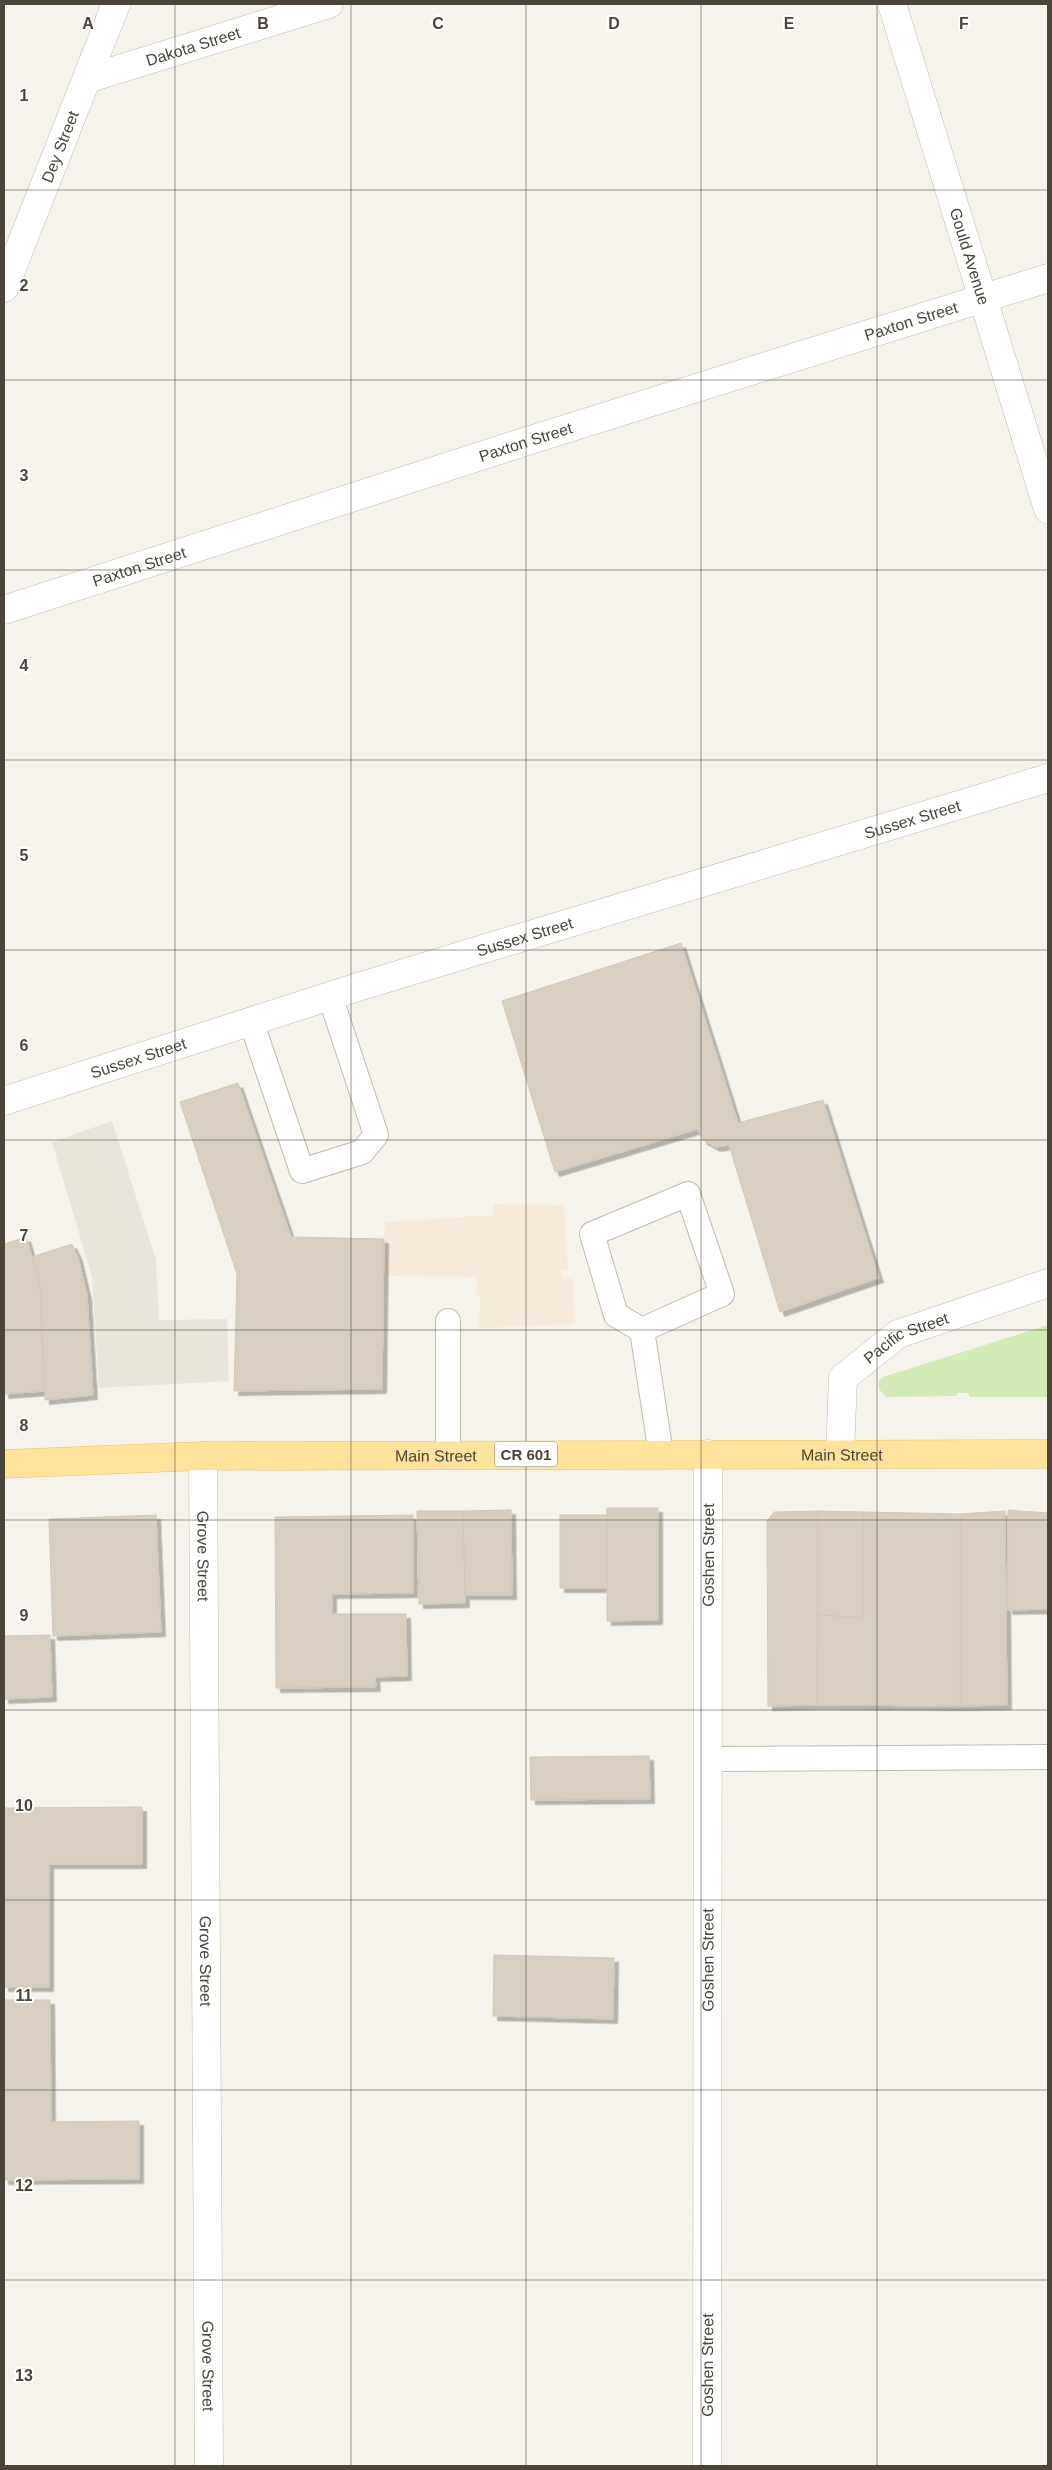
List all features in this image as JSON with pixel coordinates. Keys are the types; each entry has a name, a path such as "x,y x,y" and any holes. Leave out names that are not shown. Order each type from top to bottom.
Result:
{"main road":[{"name":"Main Street","path":"4,1464 203,1456 1048,1454"}],"street":[{"name":"Dey Street","path":"4,288 116,4"},
{"name":"Dakota Street","path":"86,79 329,4"},
{"name":"Gould Avenue","path":"892,4 1048,509"},
{"name":"Paxton Street","path":"4,610 533,439 1048,278"},
{"name":"Sussex Street","path":"4,1100 330,996 1048,778"},
{"name":"Pacific Street","path":"840,1454 843,1378 898,1334 1048,1283"},
{"name":"Goshen Street","path":"707,2466 708,1454"},
{"name":"Grove Street","path":"203,1456 209,2466"}],"lane":[{"path":"250,1021 302,1170 362,1152 376,1135 330,996"},
{"path":"688,1194 722,1294 642,1330 616,1315 592,1234 688,1194"},
{"path":"448,1321 448,1454"},
{"path":"642,1330 661,1454"},
{"path":"708,1759 1048,1757"}],"shaded area":[{"path":"112,1121 156,1260 159,1320 227,1319 229,1381 99,1388 92,1277 52,1142"},
{"path":"494,1204 564,1205 568,1270 561,1271 562,1279 573,1278 575,1324 479,1328 480,1296 475,1295 478,1277 383,1276 385,1222 493,1215"}],"green space":[{"path":"1048,1325 1048,1397 970,1397 968,1393 957,1393 957,1396 886,1397 879,1389 879,1381 883,1377"}],"building":[{"path":"681,943 738,1123 823,1100 879,1278 780,1312 729,1145 716,1147 703,1140 698,1129 555,1172 502,1001"},
{"path":"238,1083 291,1237 384,1239 382,1389 234,1391 237,1274 180,1102"},
{"path":"26,1237 40,1284 45,1391 4,1394 4,1244"},
{"path":"72,1244 78,1257 87,1295 93,1395 45,1400 40,1284 32,1257"},
{"path":"607,1508 658,1508 658,1620 607,1621"},
{"path":"511,1510 512,1595 465,1595 463,1511"},
{"path":"1008,1510 1048,1513 1048,1609 1008,1610"},
{"path":"417,1511 463,1511 465,1603 419,1604"},
{"path":"818,1511 817,1705 768,1706 767,1521 774,1512"},
{"path":"818,1511 864,1512 864,1618 818,1615"},
{"path":"1005,1511 1007,1705 960,1706 960,1514"},
{"path":"864,1512 960,1514 960,1706 817,1705 818,1615 864,1618"},
{"path":"156,1515 161,1632 53,1636 49,1519"},
{"path":"413,1515 413,1593 332,1594 332,1614 406,1614 407,1676 375,1677 376,1687 276,1688 275,1517"},
{"path":"560,1515 607,1515 607,1588 560,1588"},
{"path":"50,1635 52,1697 4,1699 4,1636"},
{"path":"649,1756 650,1799 531,1800 530,1757"},
{"path":"142,1807 142,1864 49,1864 49,1987 4,1987 4,1808"},
{"path":"494,1955 614,1958 613,2019 493,2016"},
{"path":"4,2000 50,2000 51,2122 139,2121 139,2179 4,2180"}]}
